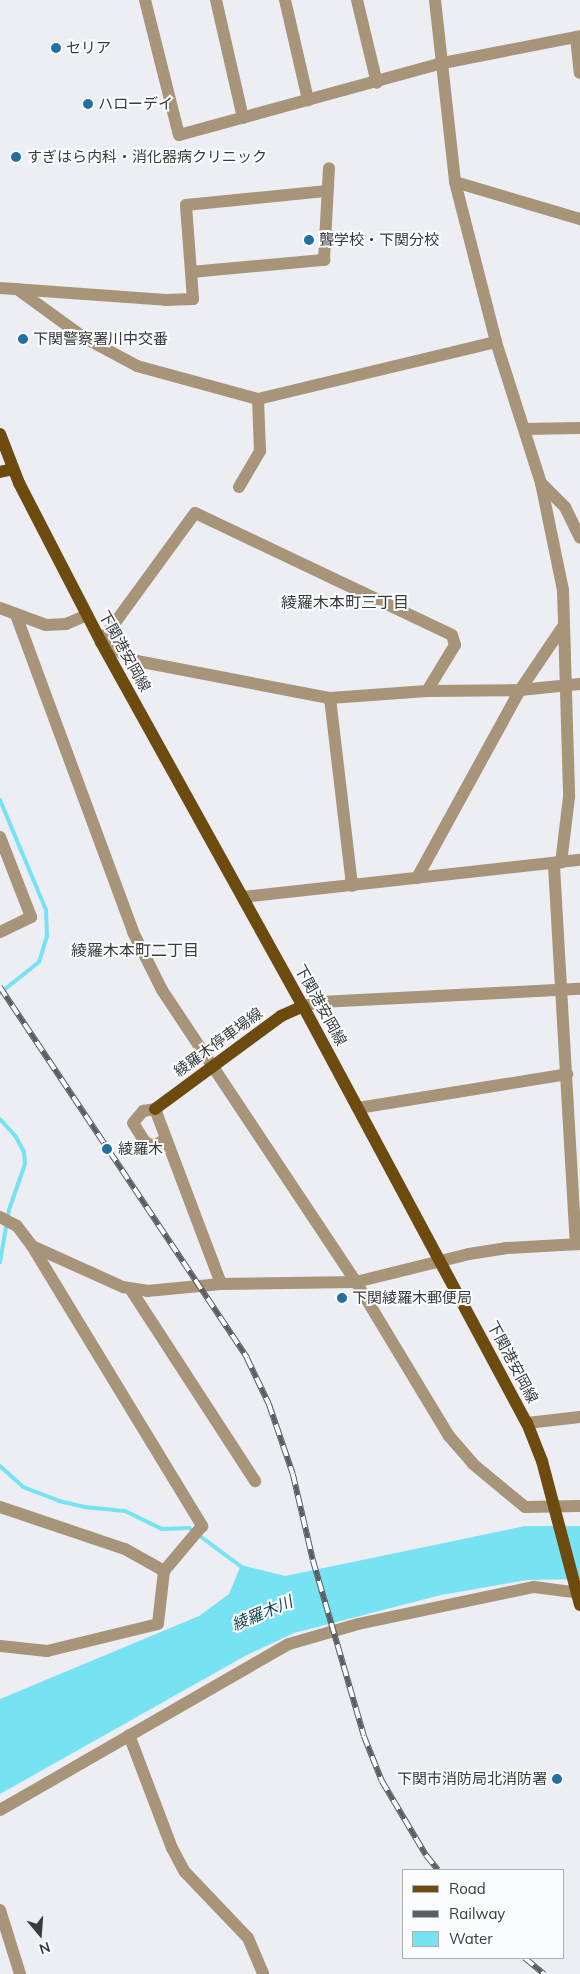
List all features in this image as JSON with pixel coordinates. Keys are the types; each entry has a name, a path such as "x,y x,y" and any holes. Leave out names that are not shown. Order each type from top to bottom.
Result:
{"main road":[{"name":"下関港安岡線","path":"0,436 6,470 303,1006 527,1423 556,1510 578,1594"},
{"name":"綾羅木停車場線","path":"155,1109 281,1016 303,1006"}],"street":[{"path":"145,0 179,135 444,63 578,37 580,73"},
{"path":"216,0 243,118"},
{"path":"285,0 308,100"},
{"path":"357,0 376,83"},
{"path":"32,1246 131,1290 221,1284 356,1282 416,1270 440,1261 506,1248 578,1244 574,1143 560,990 557,864 569,797 563,590 541,483 496,342 455,182 444,63 435,0"},
{"path":"191,272 324,260 329,168"},
{"path":"455,182 580,219"},
{"path":"0,288 157,300 193,299 186,205 327,191"},
{"path":"17,289 83,337 138,366 258,399 496,342"},
{"path":"239,487 260,451 258,399"},
{"path":"524,429 580,428"},
{"path":"541,483 565,507 580,538"},
{"path":"427,691 455,645 452,635 196,513 101,642 137,661 330,698 427,691 520,690 580,684"},
{"path":"0,608 46,625 66,624 87,615"},
{"path":"16,615 133,932 162,990 356,1282 430,1407 473,1464 525,1507 556,1510 580,1506"},
{"path":"417,878 520,690 564,625"},
{"path":"330,698 352,886"},
{"path":"0,837 31,917 0,932"},
{"path":"243,897 580,860"},
{"path":"303,1006 320,1002 580,989"},
{"path":"358,1108 567,1074"},
{"path":"166,1139 154,1146 145,1142 133,1123 143,1111 155,1109 221,1284"},
{"path":"0,1217 15,1225 32,1246 202,1526 164,1571 158,1624 47,1651 0,1646"},
{"path":"131,1290 255,1481"},
{"path":"527,1423 580,1417"},
{"path":"0,1508 31,1515 126,1549 164,1571"},
{"path":"0,1810 289,1644 358,1624 534,1586 578,1594"},
{"path":"129,1735 172,1848 185,1872 248,1938 263,1974"},
{"path":"0,1910 20,1974"}],"water":[{"name":"綾羅木川","path":"525,1526 580,1526 580,1579 527,1580 441,1595 294,1633 245,1656 0,1794 0,1699 199,1616 229,1594 241,1565 285,1576"}],"waterway":[{"path":"0,800 46,910 47,936 39,962 0,993"},
{"path":"0,1119 16,1137 24,1152 25,1164 9,1210 0,1262"},
{"path":"0,1466 23,1487 59,1501 84,1507 125,1511 162,1529 189,1528 243,1568"}],"railway":[{"path":"0,987 247,1358 269,1404 293,1474 313,1560 364,1736 382,1781 426,1855 437,1869"},
{"path":"526,1959 544,1974"}],"place":[{"name":"セリア","path":"56,48"},
{"name":"ハローデイ","path":"88,104"},
{"name":"すぎはら内科・消化器病クリニック","path":"16,157"},
{"name":"聾学校・下関分校","path":"309,240"},
{"name":"下関警察署川中交番","path":"23,339"},
{"name":"綾羅木","path":"107,1149"},
{"name":"下関綾羅木郵便局","path":"342,1298"},
{"name":"下関市消防局北消防署","path":"557,1779"}],"district":[{"name":"綾羅木本町三丁目","path":"345,602"},
{"name":"綾羅木本町二丁目","path":"135,950"}]}
